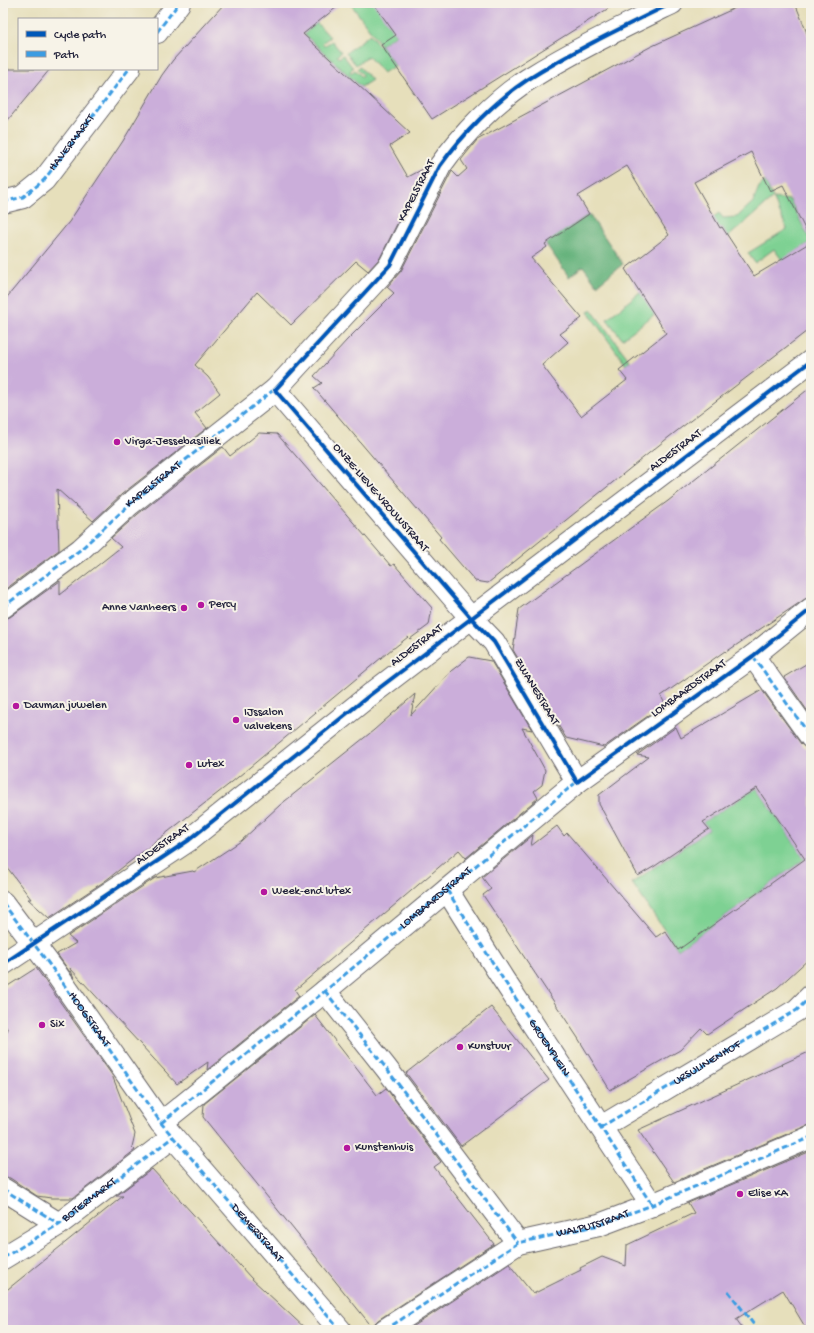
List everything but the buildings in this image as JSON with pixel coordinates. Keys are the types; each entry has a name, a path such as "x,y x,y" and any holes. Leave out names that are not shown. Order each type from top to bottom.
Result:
{"street":[{"path":"158,31 179,3"},
{"name":"KAPELSTRAAT","path":"3,607 80,550 130,504 274,390 390,265 440,166 448,154 488,111 532,77 602,36 672,3"},
{"name":"HAVERMARKT","path":"3,202 23,197 44,180 128,70"},
{"name":"ALDESTRAAT","path":"3,964 189,840 370,695 811,361"},
{"name":"ONZE-LIEVE-VROUWSTRAAT","path":"274,390 470,618"},
{"name":"LOMBAARDSTRAAT","path":"167,1130 325,991 577,782 753,656 811,609"},
{"name":"ZWANESTRAAT","path":"470,618 494,642 577,782"},
{"path":"753,656 811,737"},
{"name":"GROENPLEIN","path":"447,890 503,979 652,1205"},
{"name":"HOOGSTRAAT","path":"3,903 78,1004 167,1130"},
{"path":"325,991 386,1068 518,1244"},
{"name":"URSULINENHOF","path":"601,1127 797,1010 811,996"},
{"name":"BOTERMARKT","path":"3,1258 59,1224 167,1130"},
{"name":"DEMERSTRAAT","path":"167,1130 340,1330"},
{"name":"WALPUTSTRAAT","path":"385,1330 518,1244 599,1225 652,1205 811,1137"},
{"path":"3,1189 59,1224"}],"green space":[{"path":"350,3 374,3 396,35 381,45"},
{"path":"317,23 330,37 322,43 324,46 332,41 341,52 337,56 339,58 343,55 353,68 350,71 351,73 355,70 362,77 363,75 357,69 360,67 372,80 361,87 304,34"},
{"path":"370,34 379,46 381,45 395,66 383,73 368,56 356,65 346,53"},
{"path":"765,181 773,198 728,237 722,227 705,237 708,221 719,213 723,218 737,217 753,202 759,187"},
{"path":"773,198 790,200 811,242 782,260 774,249 755,263 748,253 787,229"},
{"path":"525,214 572,226 589,214 623,264 597,285 583,266 569,277"},
{"path":"640,292 655,314 622,339 607,319"},
{"path":"591,309 630,361 626,365 588,312"},
{"path":"757,788 805,859 678,950 632,883 709,829 703,822"}],"marked path":[{"path":"158,31 179,3"},
{"path":"3,202 23,197 44,180 128,70"},
{"path":"3,607 80,550 130,504 276,388"},
{"path":"753,656 811,737"},
{"path":"161,1123 325,991 579,780"},
{"path":"447,890 503,979 652,1205"},
{"path":"3,903 55,972 161,1123 340,1330"},
{"path":"325,991 386,1068 518,1243"},
{"path":"601,1127 797,1010 811,996"},
{"path":"3,1258 59,1224 173,1137"},
{"path":"385,1330 518,1243 599,1225 652,1205 811,1137"},
{"path":"3,1189 59,1224"},
{"path":"728,1291 758,1330"}],"cycle path":[{"path":"672,3 544,69 515,88 491,108 458,142 440,166 390,265 275,390 471,618 494,642 577,782 753,656 811,609"},
{"path":"3,964 189,840 370,695 811,361"}],"place":[{"name":"Virga-Jessebasiliek","path":"117,442"},
{"name":"Percy","path":"201,605"},
{"name":"Anne Vanheers","path":"184,608"},
{"name":"Davman juwelen","path":"16,706"},
{"name":"IJssalon valvekens","path":"236,720"},
{"name":"Lutex","path":"189,765"},
{"name":"Week-end lutex","path":"264,892"},
{"name":"Six","path":"42,1025"},
{"name":"Kunstuur","path":"460,1047"},
{"name":"Kunstenhuis","path":"347,1148"},
{"name":"Elise KA","path":"740,1194"}]}
